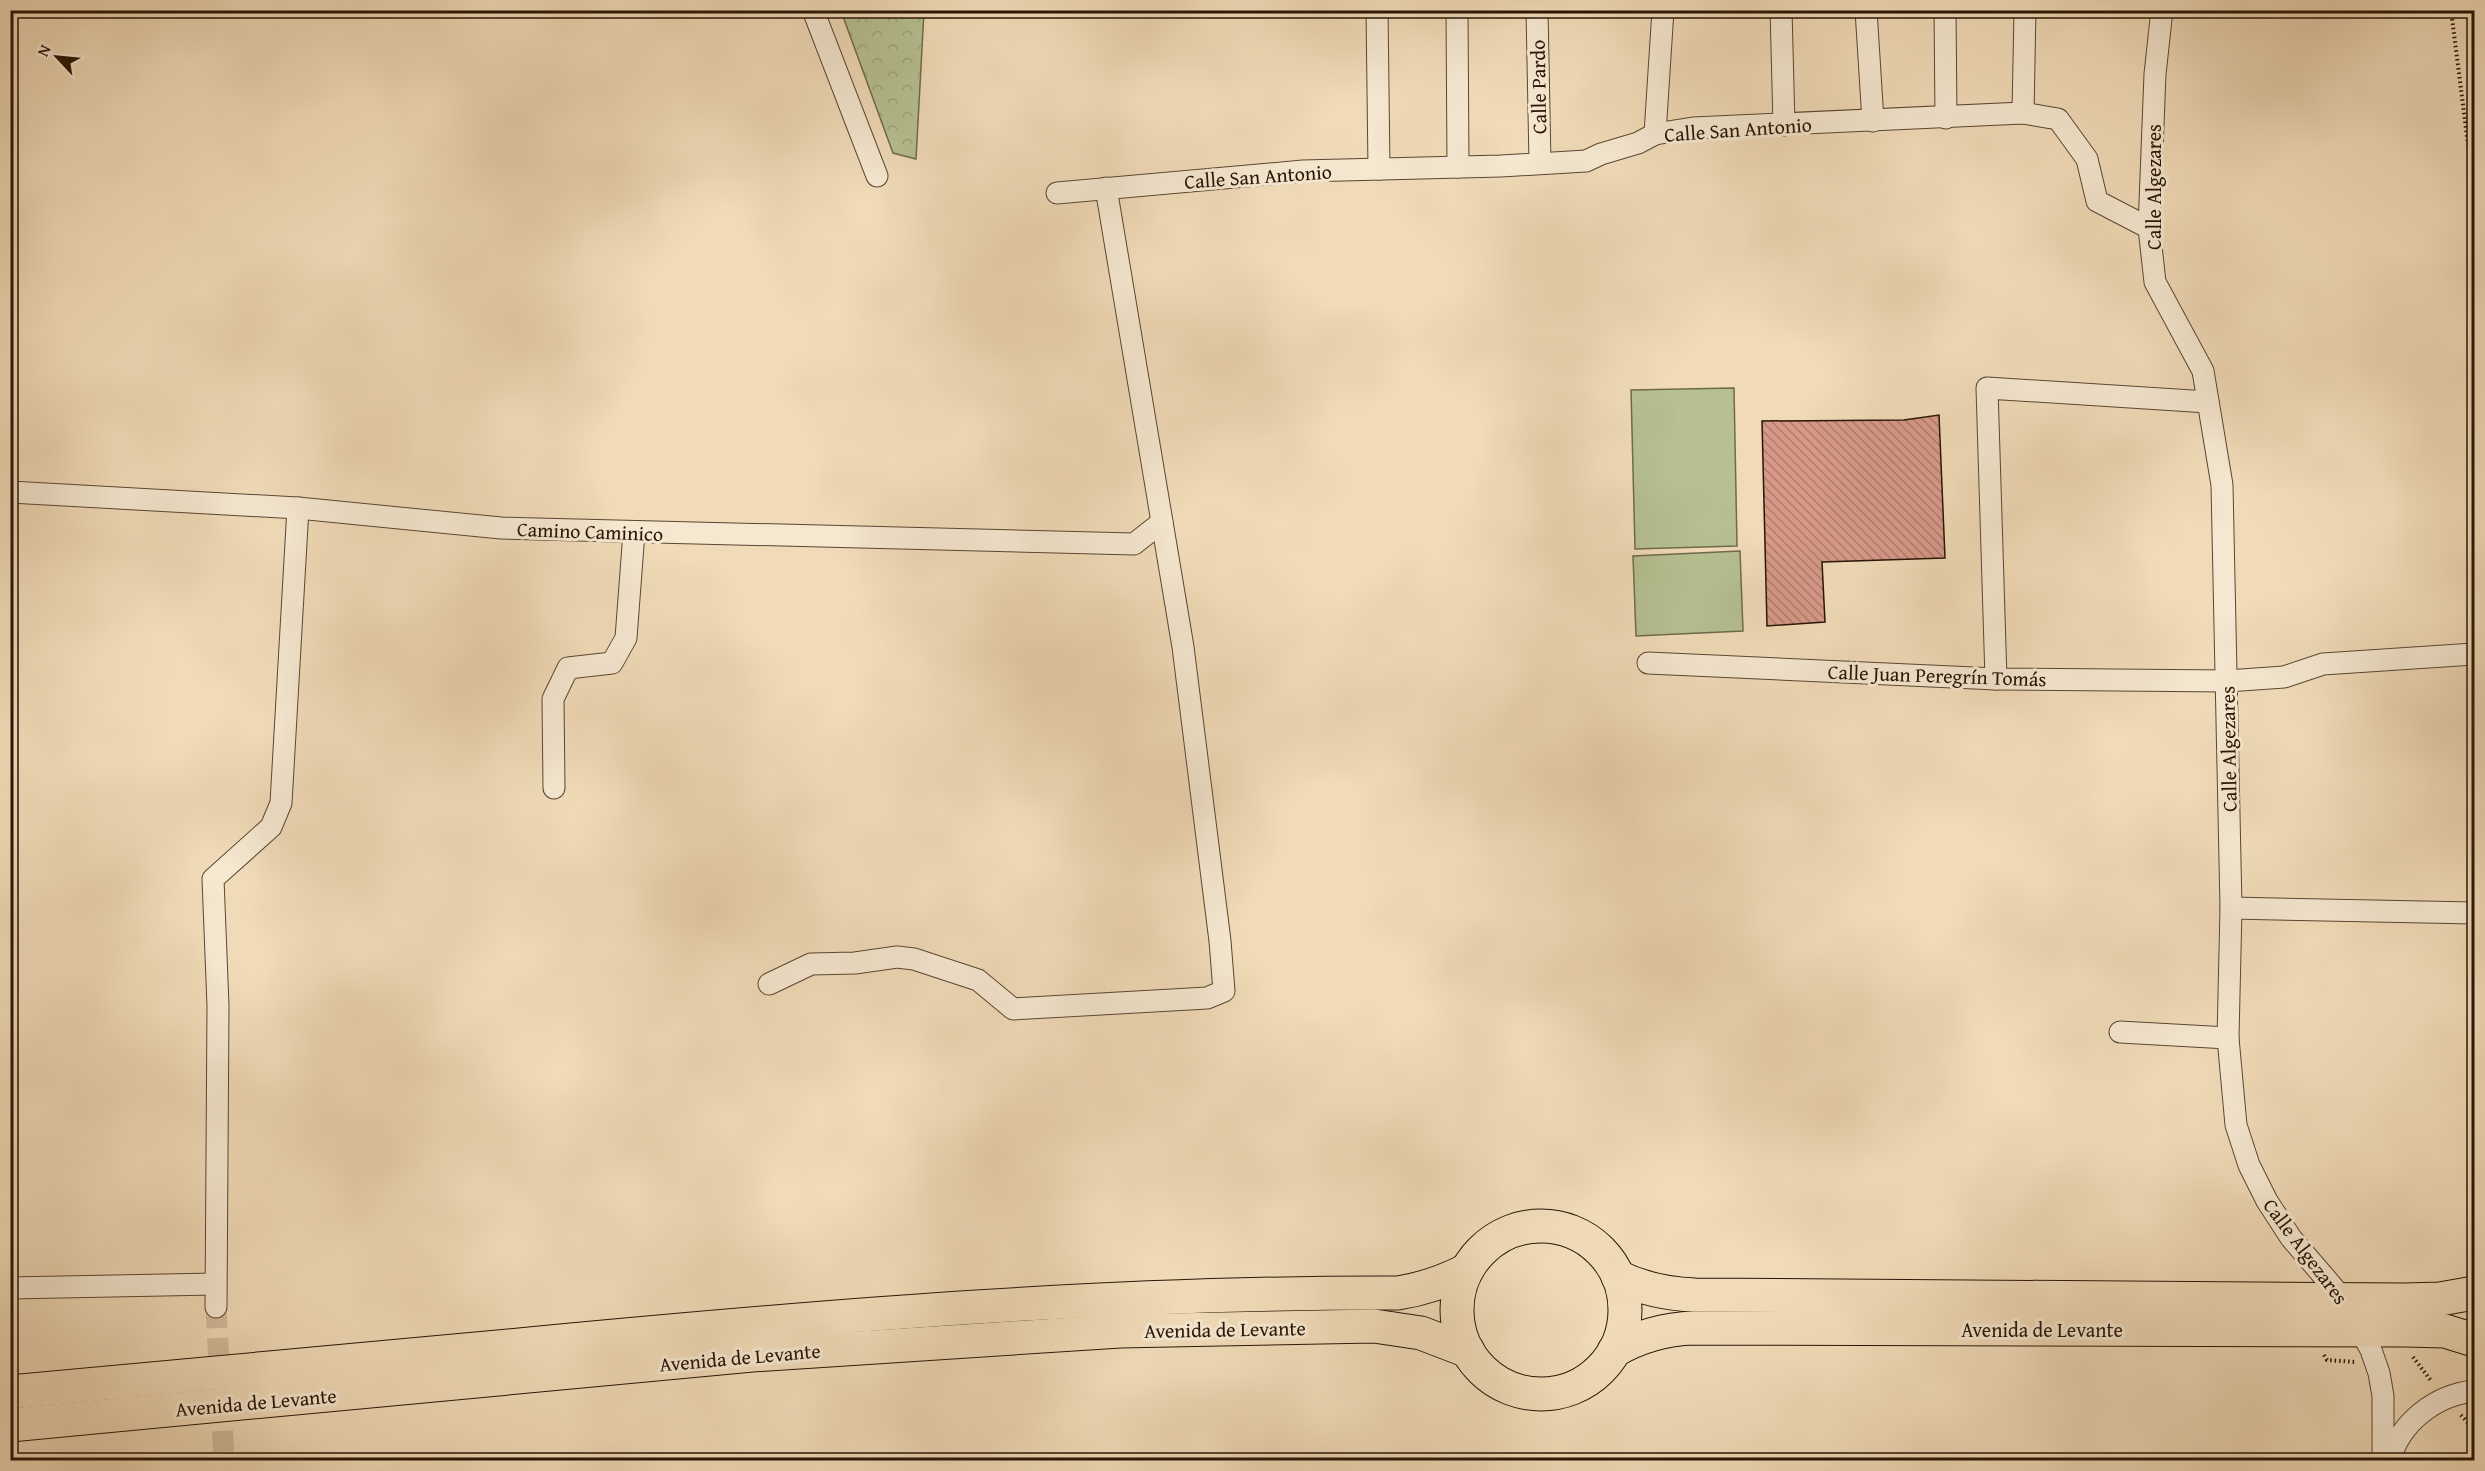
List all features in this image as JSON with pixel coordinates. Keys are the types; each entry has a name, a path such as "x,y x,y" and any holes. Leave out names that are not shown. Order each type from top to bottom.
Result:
{"main road":[{"path":"1545,1226 1560,1228 1589,1241 1611,1263 1618,1277 1625,1307 1620,1337 1614,1351 1595,1374 1583,1383 1570,1389 1540,1394 1526,1393 1498,1383 1476,1364 1468,1351 1459,1328 1457,1302 1467,1270 1476,1257 1499,1237 1521,1228 1545,1226"},
{"name":"Avenida de Levante","path":"10,1392 753,1323 1001,1304 1216,1296 1398,1293 1421,1290 1467,1270"},
{"name":"Avenida de Levante","path":"1618,1277 1640,1286 1679,1294 2344,1300 2440,1299 2475,1293"},
{"name":"Avenida de Levante","path":"10,1425 752,1355 1108,1332 1374,1326 1421,1333 1468,1351"},
{"name":"Avenida de Levante","path":"1614,1351 1644,1336 1678,1328 2445,1331 2475,1340"}],"street":[{"path":"813,10 877,176"},
{"path":"1377,10 1379,169"},
{"path":"1457,10 1458,167"},
{"name":"Calle Pardo","path":"1537,10 1540,163"},
{"path":"1655,134 1663,10"},
{"path":"1781,10 1784,125"},
{"path":"1866,10 1872,121"},
{"path":"1946,10 1946,118"},
{"path":"2024,113 2025,10"},
{"name":"Calle Algezares","path":"2162,10 2155,74 2149,228 2156,282 2203,371 2222,485 2231,908 2228,1038 2236,1125 2249,1165 2267,1201 2291,1238 2344,1300 2361,1330 2376,1365 2383,1396 2384,1461"},
{"name":"Calle San Antonio","path":"1057,193 1303,171 1586,161 1655,134 1693,128 2024,113 2058,119 2087,159 2097,201 2149,228"},
{"path":"769,984 811,964 855,963 897,957 914,958 978,980 1013,1009 1207,998 1224,991 1220,941 1183,646 1107,188"},
{"path":"1996,679 1987,388 2208,402"},
{"name":"Camino Caminico","path":"10,492 298,508 501,528 634,532 1134,544 1162,522"},
{"path":"216,1307 218,1006 213,879 271,827 281,803 298,508"},
{"path":"554,788 553,699 568,668 612,663 626,638 634,532"},
{"name":"Calle Juan Peregrín Tomás","path":"1648,663 1996,679 2227,681 2284,677 2323,664 2475,654"},
{"path":"2231,908 2475,913"},
{"path":"2120,1032 2228,1038"},
{"path":"10,1288 215,1284"},
{"path":"2390,1461 2398,1439 2419,1414 2446,1398 2475,1391"}],"path":[{"path":"202,10 263,15 272,10"},
{"path":"2451,10 2475,192"}],"green space":[{"path":"841,11 924,11 916,159 893,153"},
{"path":"1734,388 1737,546 1635,549 1631,390"},
{"path":"1740,551 1743,631 1636,636 1633,556"}],"building":[{"path":"1939,415 1945,558 1822,562 1825,622 1767,626 1762,421 1904,420"}],"tunnel":[{"path":"216,1307 224,1460"}]}
